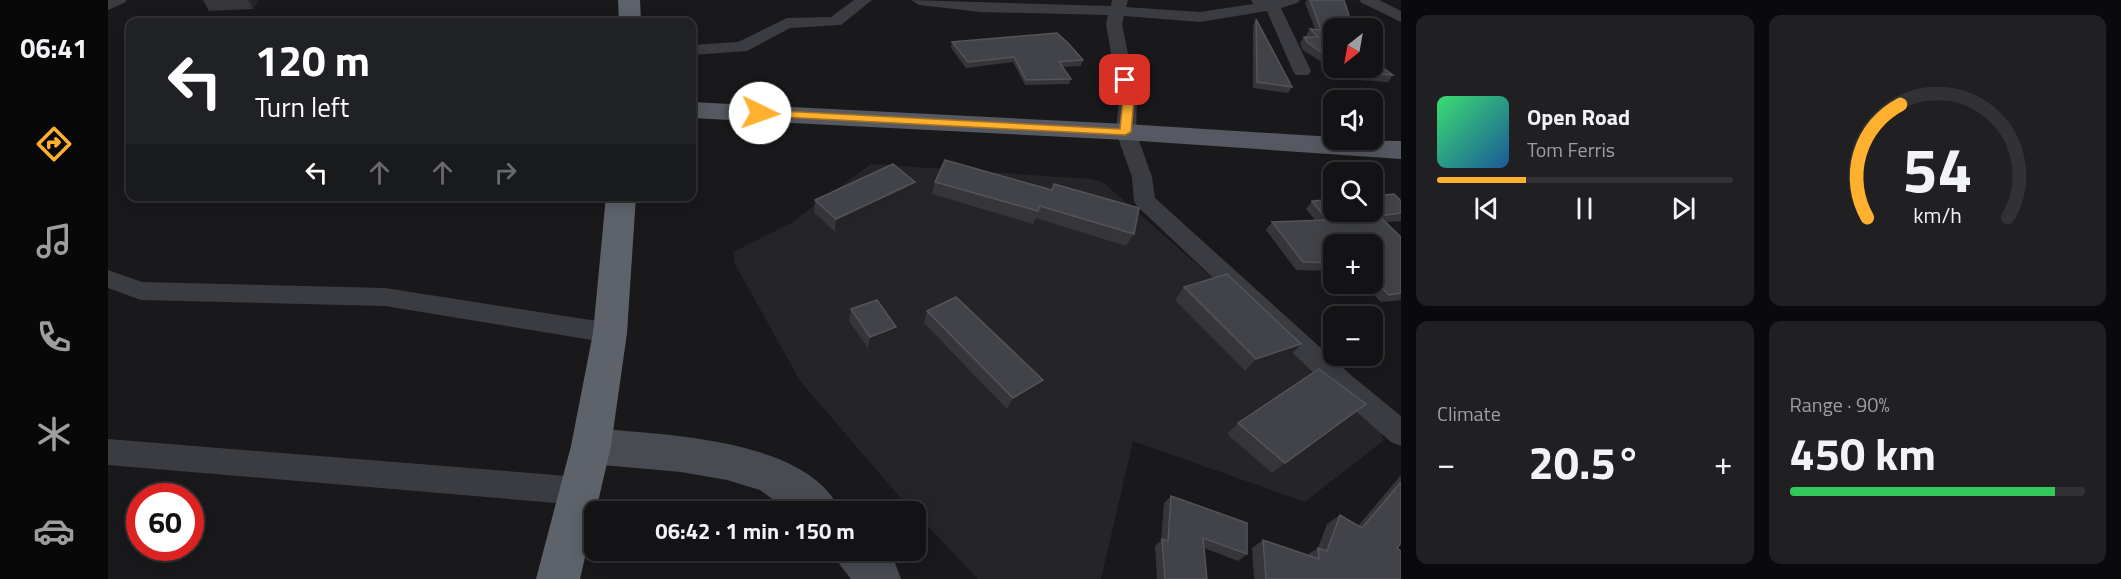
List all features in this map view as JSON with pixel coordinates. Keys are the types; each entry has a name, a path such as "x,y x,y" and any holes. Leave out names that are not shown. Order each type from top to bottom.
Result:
{"highway":[{"path":"629,0 630,18"},
{"path":"558,579 591,446 610,333 621,201"}],"main road":[{"path":"696,110 1125,132 1401,150"},
{"path":"591,446 729,462 770,474 810,501"},
{"path":"864,561 879,579"}],"street":[{"path":"108,5 119,0"},
{"path":"696,50 741,47 787,22 835,22 864,0"},
{"path":"919,0 980,7 1120,5 1200,17 1272,6 1292,0"},
{"path":"1255,0 1272,6 1298,58 1302,71"},
{"path":"1367,0 1401,17"},
{"path":"1120,5 1114,24 1128,99 1125,132 1142,177 1145,201 1343,384 1401,433"},
{"path":"108,279 141,291 385,297 610,333"},
{"path":"108,452 580,491"}],"shaded area":[{"path":"871,164 1091,179 1104,183 1376,421 1384,440 1305,502 1133,441 1101,579 978,579 926,524 926,501 904,501 800,381 735,264 733,252 791,223"}],"building":[{"path":"1310,0 1344,0 1350,18 1323,18 1323,53 1308,43 1304,37 1318,37 1310,29 1321,30"},
{"path":"1256,19 1292,87 1257,82"},
{"path":"1057,33 1083,60 1059,62 1071,79 1026,80 1014,57 968,62 952,42"},
{"path":"1383,68 1393,75 1383,74"},
{"path":"945,160 1052,190 1054,184 1139,208 1134,234 1040,206 1038,211 935,182"},
{"path":"893,164 915,182 836,219 815,200"},
{"path":"1394,194 1401,201 1401,213 1383,215 1383,195"},
{"path":"1323,200 1323,215 1312,201"},
{"path":"1323,220 1323,222 1383,222 1383,220 1401,237 1401,293 1389,295 1383,289 1383,234 1323,234 1323,263 1303,262 1272,222"},
{"path":"1227,274 1301,344 1256,359 1184,287"},
{"path":"956,297 1043,380 1013,398 927,311"},
{"path":"877,300 896,327 870,337 851,309"},
{"path":"1319,369 1366,404 1285,463 1238,423"},
{"path":"1401,482 1401,543 1397,548 1401,551 1401,579 1266,579 1263,540 1319,559 1318,548 1327,551 1340,515 1362,528"},
{"path":"1171,496 1247,523 1247,554 1203,538 1207,579 1165,579 1162,539 1168,541"}],"route":[{"path":"760,113 1125,132 1128,99 1125,80"}]}
